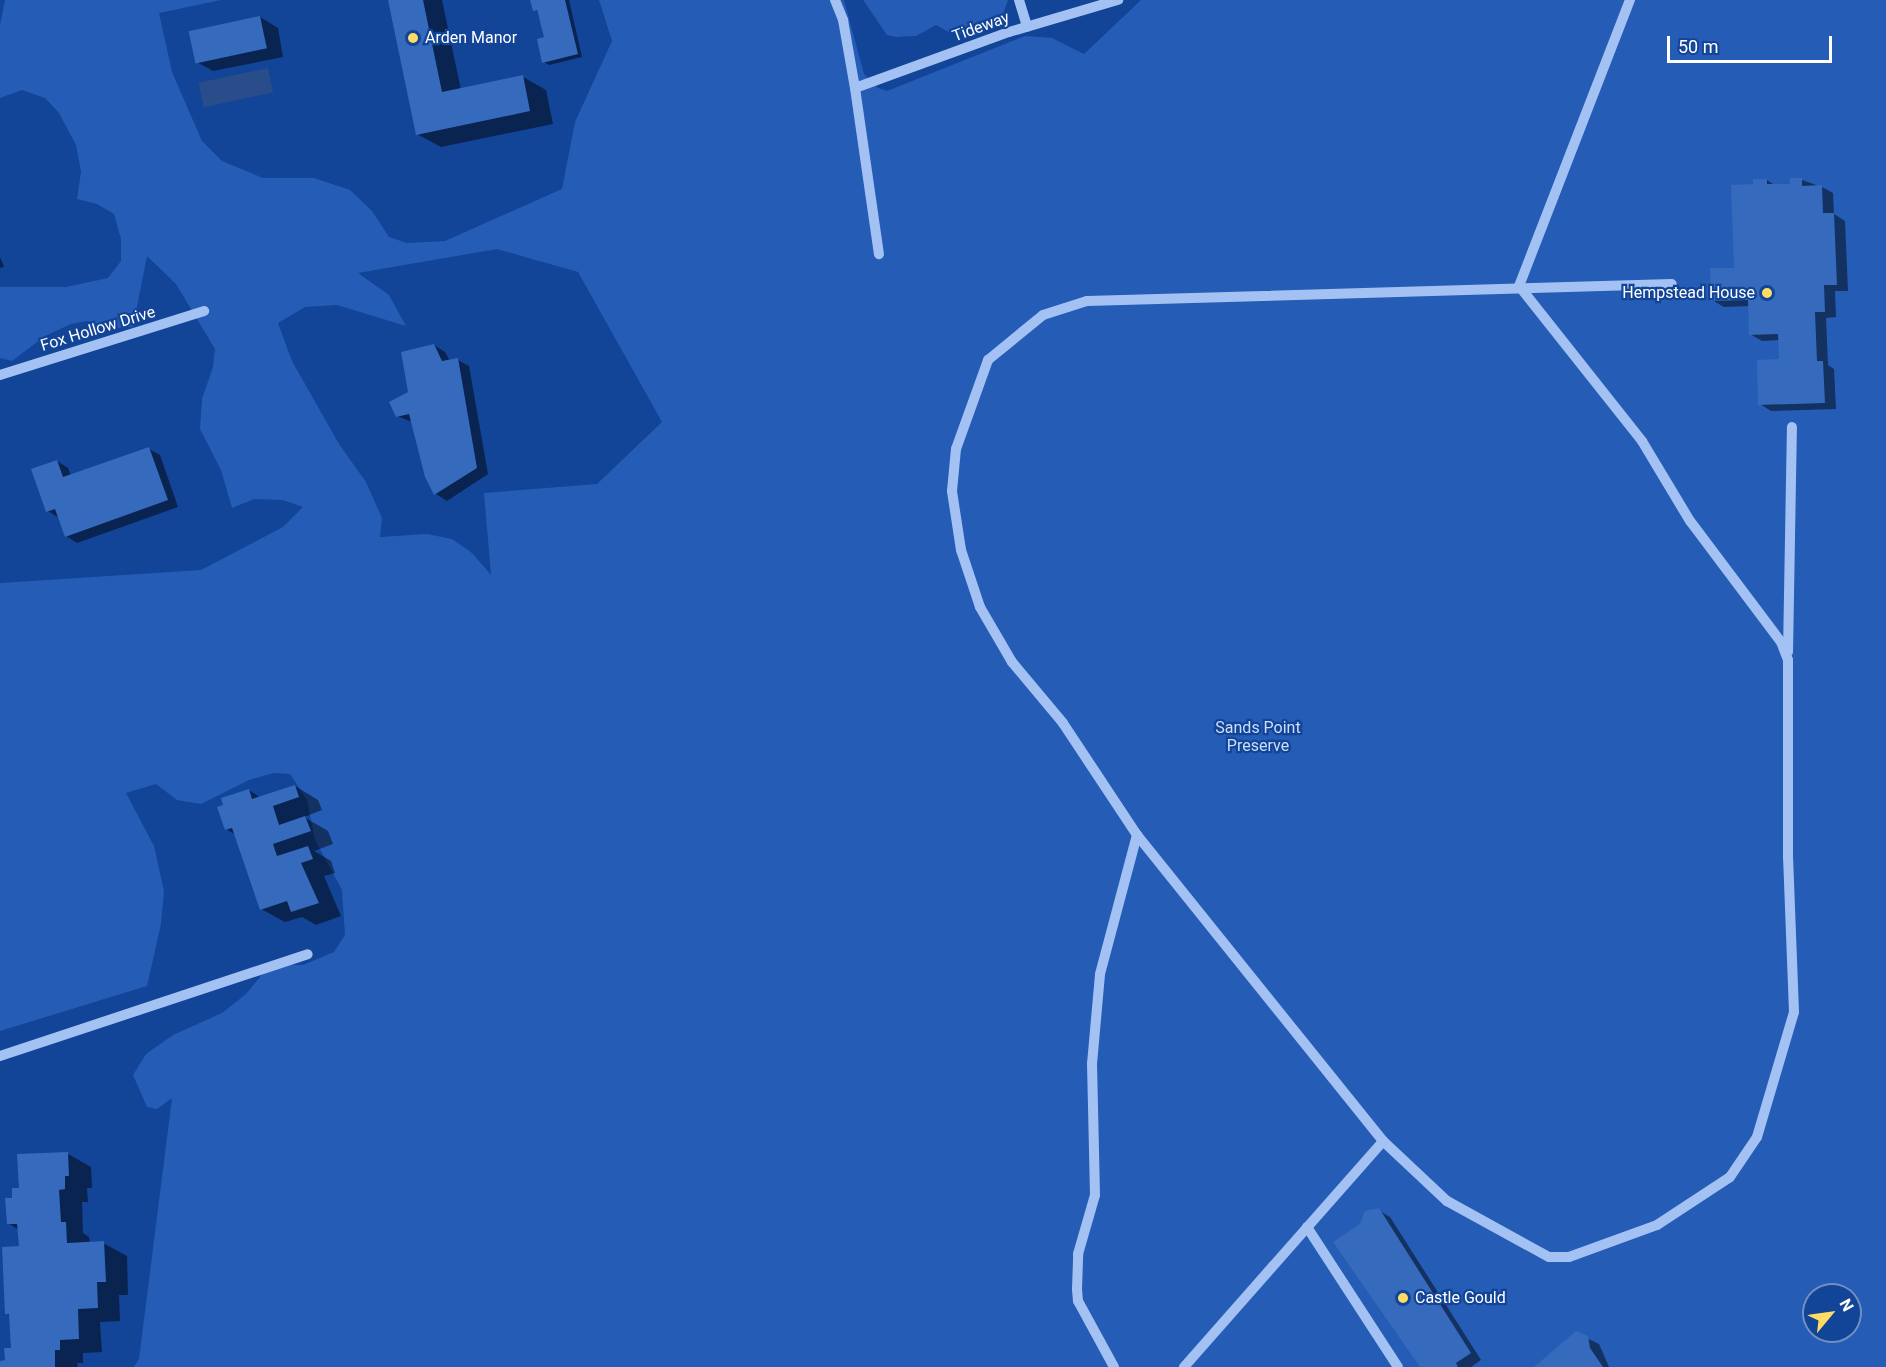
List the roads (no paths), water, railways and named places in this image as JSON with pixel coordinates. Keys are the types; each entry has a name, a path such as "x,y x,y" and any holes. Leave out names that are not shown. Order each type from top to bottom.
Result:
{"street":[{"path":"835,0 843,20 855,88 879,254"},
{"path":"1019,0 1028,27"},
{"name":"Tideway","path":"855,88 1028,27 1118,0"},
{"path":"1518,286 1630,0"},
{"path":"1672,284 1518,286 1087,300 1043,315 988,360 972,397 956,449 952,491 961,550 980,607 1012,662 1063,723 1137,835 1383,1141 1447,1201 1549,1257 1569,1257 1657,1225 1735,1172 1757,1137 1794,1012 1788,858 1788,660 1792,427"},
{"path":"1518,286 1642,441 1690,521 1769,623 1788,660"},
{"name":"Fox Hollow Drive","path":"0,375 204,311"},
{"path":"1114,1367 1077,1301 1078,1254 1095,1195 1092,1064 1100,974 1137,835"},
{"path":"0,1056 308,954"},
{"path":"1184,1367 1383,1141"},
{"path":"1307,1227 1398,1367"}],"place":[{"name":"Arden Manor","path":"413,38"},
{"name":"Hempstead House","path":"1767,293"},
{"name":"Castle Gould","path":"1403,1298"}],"park label":[{"name":"Sands Point Preserve","path":"1258,737"}]}
